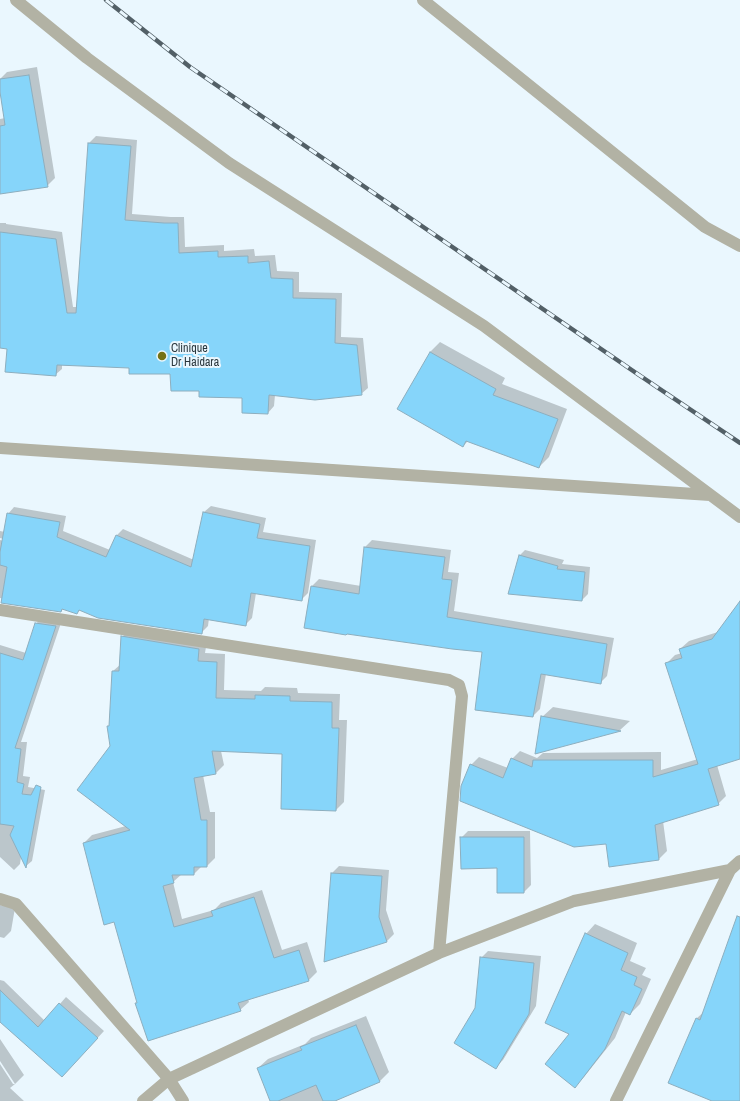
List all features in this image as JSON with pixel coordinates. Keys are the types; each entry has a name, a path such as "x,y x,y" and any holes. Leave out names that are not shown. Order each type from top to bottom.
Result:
{"street":[{"path":"16,0 87,58 229,162 484,326 740,517"},
{"path":"423,0 706,227 740,246"},
{"path":"0,448 710,495"},
{"path":"0,610 449,680 459,685 462,696 439,953"},
{"path":"616,1101 730,870 740,861"},
{"path":"143,1101 169,1080 439,953 574,901 730,870"},
{"path":"0,899 16,904 169,1080 183,1101"}],"building":[{"path":"29,75 48,187 0,194 0,126 5,125 0,92 0,79"},
{"path":"88,143 131,146 125,220 178,223 179,253 218,251 218,257 248,256 248,263 269,261 271,278 293,279 293,298 336,299 335,343 357,345 362,395 315,400 269,395 268,414 242,413 242,398 199,397 199,391 171,391 170,374 129,374 129,368 57,365 56,376 5,372 7,349 0,348 0,232 56,239 67,313 76,313"},
{"path":"430,352 496,389 493,395 558,419 539,468 466,441 463,447 397,409"},
{"path":"203,512 260,524 257,538 310,546 302,601 251,593 246,626 204,619 202,634 98,618 79,610 77,614 62,609 61,612 1,603 7,567 0,565 0,552 7,513 60,522 57,537 106,557 116,535 191,567"},
{"path":"364,547 445,557 442,579 452,580 447,617 607,644 601,684 541,674 533,717 475,710 482,652 346,635 304,628 311,586 359,594"},
{"path":"519,555 558,566 557,569 585,572 582,601 508,594"},
{"path":"740,601 740,759 708,769 719,805 655,825 659,860 609,867 606,844 574,847 460,801 461,786 470,764 503,778 511,758 532,767 533,760 653,760 653,777 698,764 665,663 682,658 679,649 712,639"},
{"path":"35,623 56,626 15,748 21,749 17,782 24,784 22,794 31,795 36,785 41,787 26,868 10,835 14,826 0,824 0,653 23,660"},
{"path":"121,636 199,649 198,661 217,662 216,698 255,699 255,695 290,696 290,701 332,702 332,728 339,728 336,811 281,809 282,754 212,751 216,774 194,778 201,820 207,820 207,867 194,867 194,875 172,875 174,883 163,886 174,927 213,916 211,911 254,897 274,958 299,950 309,981 238,1003 241,1011 148,1041 135,1003 137,1003 114,922 104,925 83,843 130,830 77,790 110,746 107,726 109,726 112,671 119,671"},
{"path":"541,716 621,731 535,754"},
{"path":"460,837 524,837 524,893 497,893 497,868 461,869"},
{"path":"331,873 382,876 379,917 387,942 324,962"},
{"path":"737,916 740,917 740,1101 712,1101 668,1083 696,1018 700,1020"},
{"path":"585,933 628,953 621,970 637,977 634,985 642,989 630,1015 622,1011 605,1049 575,1088 545,1064 569,1034 545,1023"},
{"path":"480,957 534,963 529,1014 496,1069 454,1043 475,1008"},
{"path":"0,990 38,1027 59,1003 98,1038 62,1077 0,1022"},
{"path":"356,1025 380,1082 335,1101 323,1101 316,1085 278,1101 270,1101 257,1068 302,1050 300,1047"}],"railway":[{"path":"106,0 190,67 740,443"}],"place":[{"name":"Clinique Dr Haidara","path":"162,356"}]}
